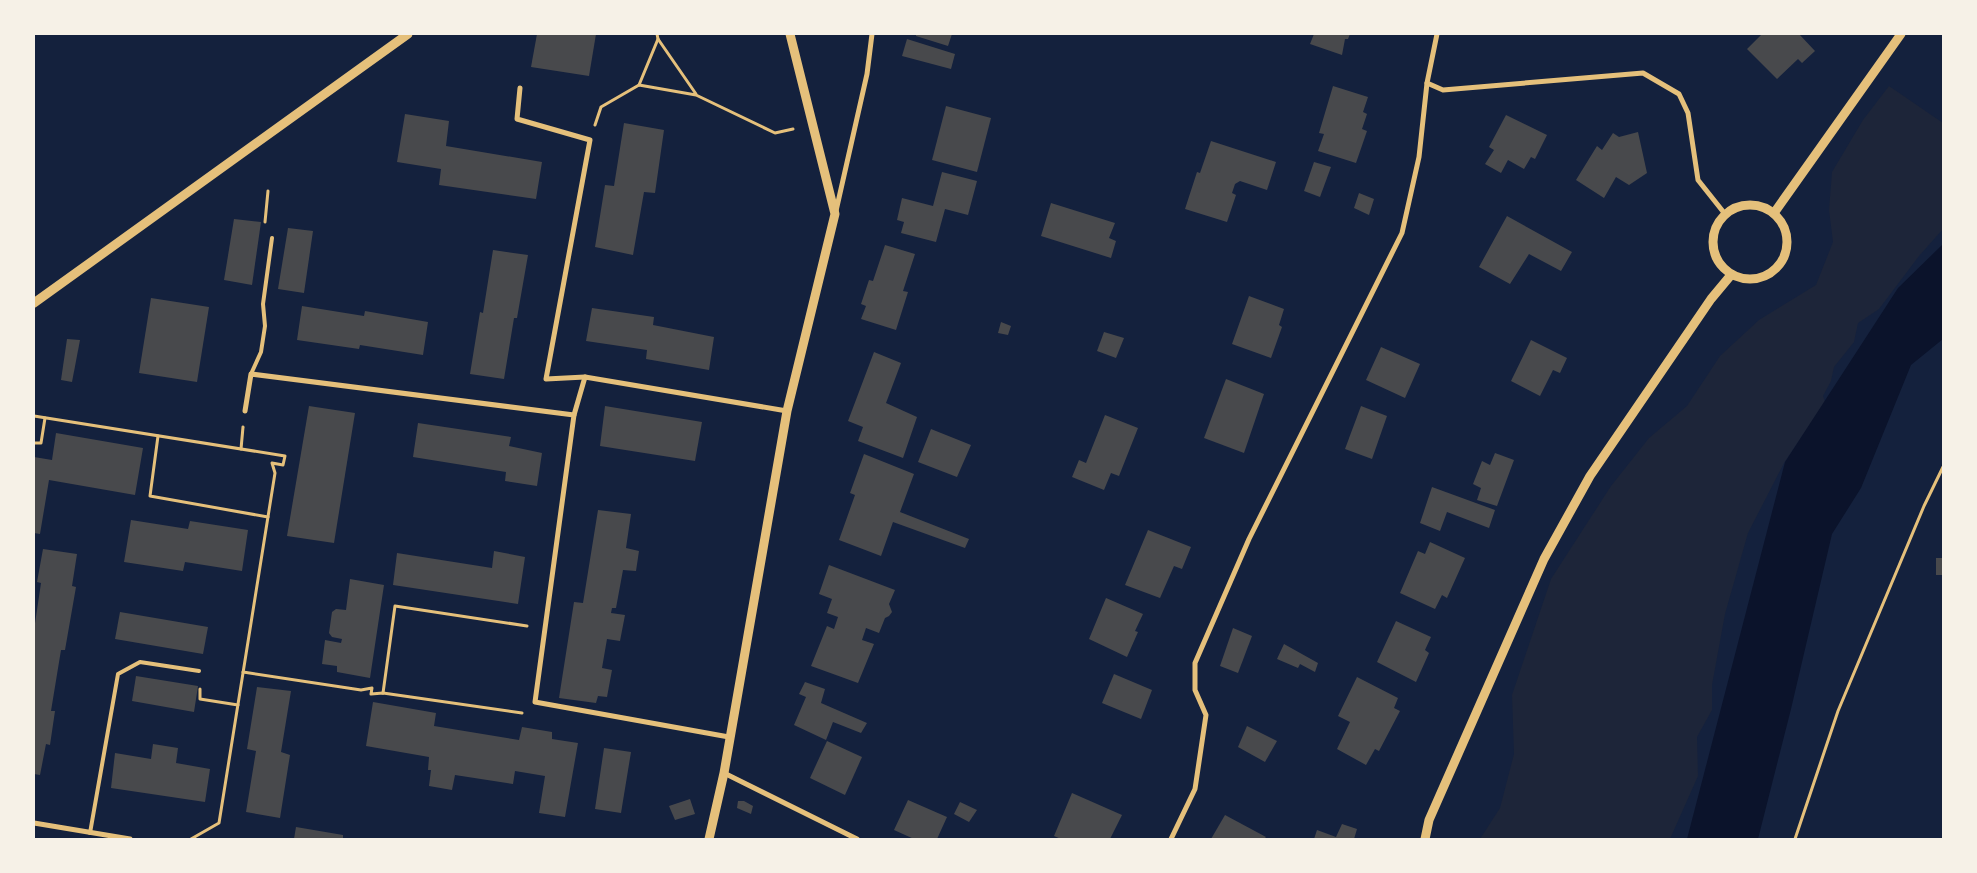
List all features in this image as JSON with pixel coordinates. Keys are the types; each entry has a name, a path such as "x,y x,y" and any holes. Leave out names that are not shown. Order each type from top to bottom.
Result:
{"street":[{"path":"34,302 408,34"},
{"path":"790,34 835,214"},
{"path":"709,839 724,773 787,411 867,74 872,34"},
{"path":"1171,839 1195,789 1206,715 1195,690 1195,664 1249,539 1402,234 1419,157 1427,83 1437,34"},
{"path":"1774,213 1901,34"},
{"path":"1427,83 1443,90 1644,73 1678,94 1688,113 1698,180 1725,214"},
{"path":"520,88 517,119 590,140 546,379 585,376 787,411"},
{"path":"1755,205 1765,207 1774,213 1783,222 1788,246 1785,258 1778,268 1768,276 1756,279 1743,279 1732,275 1722,267 1716,258 1713,246 1714,234 1718,223 1725,214 1734,208 1755,205"},
{"path":"1425,839 1429,820 1549,551 1590,476 1711,299 1732,275"},
{"path":"245,412 251,374 574,415"},
{"path":"585,376 574,415 535,702 729,737"},
{"path":"724,773 856,839"},
{"path":"34,823 130,839"}],"lane":[{"path":"251,374 261,352 265,326 263,304 272,238"},
{"path":"90,832 118,674 140,662 200,671"}],"path":[{"path":"657,34 658,39 696,95"},
{"path":"590,140 601,108 639,85 658,39"},
{"path":"639,85 696,95 775,133 814,126"},
{"path":"268,191 264,225 272,238"},
{"path":"34,416 285,456 283,465 272,463 274,474 268,517 219,823 191,839"},
{"path":"34,442 41,444 45,418"},
{"path":"158,436 150,496 268,517"},
{"path":"1795,839 1838,711 1924,506 1943,467"},
{"path":"383,693 395,606 545,628"},
{"path":"200,671 200,699 238,705"},
{"path":"243,672 361,690 372,688 371,694 383,693 535,715 535,702"}],"shaded area":[{"path":"1889,86 1943,123 1943,229 1919,256 1879,309 1858,323 1854,342 1834,367 1831,381 1823,396 1825,402 1784,463 1748,533 1725,614 1712,685 1712,710 1697,737 1698,776 1670,839 1480,839 1500,808 1514,754 1512,695 1551,579 1611,486 1649,438 1687,406 1720,356 1759,320 1816,285 1833,242 1829,210 1832,172 1863,120"},
{"path":"1943,244 1943,339 1911,365 1861,488 1832,534 1758,839 1687,839 1785,462 1898,288"}],"building":[{"path":"537,34 596,34 589,76 531,67"},
{"path":"916,34 952,34 948,46 916,36"},
{"path":"1314,34 1350,34 1348,39 1345,39 1342,55 1310,44"},
{"path":"1762,34 1799,34 1815,51 1802,63 1798,59 1777,79 1747,49"},
{"path":"907,39 955,54 951,69 902,56"},
{"path":"1333,86 1368,97 1363,112 1367,114 1362,129 1367,131 1356,163 1318,151 1324,134 1319,133"},
{"path":"946,106 991,118 977,172 932,160"},
{"path":"405,114 449,121 446,146 542,162 536,199 439,185 441,169 397,162"},
{"path":"1506,115 1547,135 1535,159 1531,157 1524,169 1508,160 1501,173 1485,164 1494,150 1489,147"},
{"path":"624,123 664,130 655,193 644,192 633,255 595,247 605,185 614,186"},
{"path":"1638,132 1647,173 1629,185 1616,177 1604,198 1576,180 1597,146 1602,150 1613,133 1619,137"},
{"path":"1211,141 1276,162 1267,190 1240,181 1235,184 1232,193 1236,195 1227,222 1185,209 1197,172 1200,173"},
{"path":"1314,162 1331,167 1320,197 1304,191"},
{"path":"942,172 977,181 968,215 945,209 936,242 901,233 904,222 897,220 902,198 933,206"},
{"path":"1359,193 1374,199 1369,215 1354,208"},
{"path":"1051,203 1115,223 1109,238 1116,241 1111,258 1041,236"},
{"path":"1507,216 1572,252 1561,271 1529,254 1510,284 1479,267"},
{"path":"234,219 261,222 252,285 224,280"},
{"path":"288,228 313,231 304,293 278,289"},
{"path":"885,245 915,254 903,291 908,292 896,330 861,319 866,306 861,304 869,280 873,281"},
{"path":"493,250 528,255 517,318 514,318 504,379 470,374 480,312 483,313"},
{"path":"1249,296 1284,309 1279,325 1282,327 1271,358 1232,344"},
{"path":"151,298 209,307 197,382 139,373"},
{"path":"302,306 364,316 365,311 428,322 423,355 360,345 359,349 297,340"},
{"path":"592,308 654,317 653,325 714,337 709,370 646,359 647,350 586,341"},
{"path":"1001,322 1011,326 1008,335 998,333"},
{"path":"1104,332 1124,338 1116,358 1097,351"},
{"path":"67,339 80,340 72,382 61,380"},
{"path":"1531,340 1567,358 1560,373 1553,370 1540,396 1511,381"},
{"path":"1381,347 1420,364 1405,398 1366,380"},
{"path":"874,352 901,363 886,403 917,417 903,458 858,441 863,427 848,421"},
{"path":"1226,379 1264,394 1244,453 1204,438"},
{"path":"309,406 355,413 334,543 287,536"},
{"path":"605,406 702,422 695,461 600,446"},
{"path":"1361,406 1387,416 1372,459 1345,449"},
{"path":"1105,415 1138,428 1119,476 1111,473 1104,490 1072,477 1079,460 1086,463"},
{"path":"418,423 511,437 509,446 542,453 537,486 505,481 506,472 413,457"},
{"path":"931,429 971,445 957,477 918,462"},
{"path":"56,433 143,448 135,495 49,480 40,534 34,533 34,457 52,460"},
{"path":"1495,453 1514,460 1497,506 1477,500 1481,488 1473,484 1482,461 1490,465"},
{"path":"864,454 914,474 900,512 969,539 965,548 893,522 881,556 839,540 855,495 850,493"},
{"path":"1432,487 1495,510 1489,528 1447,512 1440,531 1420,523"},
{"path":"598,510 631,514 626,548 639,551 636,571 623,570 616,608 612,608 611,613 625,615 620,641 607,639 602,668 612,670 607,697 598,696 596,703 559,698 574,602 583,603"},
{"path":"131,520 188,529 190,521 248,530 242,571 185,562 183,571 124,562"},
{"path":"1148,530 1191,547 1182,569 1174,566 1160,598 1125,585"},
{"path":"1430,542 1465,558 1447,598 1442,595 1435,609 1400,593 1418,551 1425,554"},
{"path":"43,549 77,554 72,586 76,587 65,650 61,650 51,711 55,711 50,745 46,744 40,775 34,774 34,630 41,583 37,582"},
{"path":"494,551 525,557 518,604 393,585 397,553 492,568"},
{"path":"1936,558 1943,558 1943,575 1936,575"},
{"path":"829,565 895,590 889,604 892,612 885,618 879,633 866,628 862,640 874,644 858,683 811,666 827,626 834,629 838,617 827,613 832,599 819,594"},
{"path":"350,579 384,585 370,678 337,672 337,666 322,664 325,640 341,643 342,639 332,637 329,633 332,612 336,609 346,610"},
{"path":"1106,598 1143,614 1135,631 1138,632 1127,657 1089,639"},
{"path":"120,612 208,627 203,654 115,639"},
{"path":"1396,621 1431,637 1425,650 1429,653 1416,682 1377,662"},
{"path":"1233,628 1252,636 1238,673 1220,666"},
{"path":"1284,644 1318,663 1315,672 1300,664 1298,668 1277,659"},
{"path":"1114,674 1152,690 1141,719 1102,703"},
{"path":"136,676 198,686 194,712 132,701"},
{"path":"1357,677 1398,698 1394,708 1400,711 1379,751 1375,749 1366,765 1337,749 1350,722 1338,716"},
{"path":"805,682 825,689 821,703 867,723 861,733 833,722 826,740 794,725 806,697 799,694"},
{"path":"257,687 291,691 281,752 290,755 280,818 246,812 256,751 247,749"},
{"path":"373,702 436,713 434,726 519,740 522,727 552,732 552,739 578,743 565,817 539,813 545,776 515,771 513,784 455,775 452,790 429,786 431,770 428,770 429,757 366,746"},
{"path":"1247,726 1277,741 1265,762 1238,747"},
{"path":"827,741 862,757 845,795 810,778"},
{"path":"153,744 178,748 176,763 210,769 205,802 111,788 115,753 151,759"},
{"path":"604,748 631,752 621,813 595,809"},
{"path":"1072,793 1122,815 1110,839 1061,839 1054,836"},
{"path":"690,799 695,814 675,820 669,806"},
{"path":"908,800 947,817 937,839 914,839 894,830"},
{"path":"738,801 744,801 753,806 751,814 737,808"},
{"path":"960,802 977,810 969,822 954,814"},
{"path":"1225,815 1266,837 1264,839 1211,839"},
{"path":"1342,824 1357,829 1354,839 1314,839 1317,830 1336,837"},
{"path":"296,827 343,835 343,839 294,839"}]}
